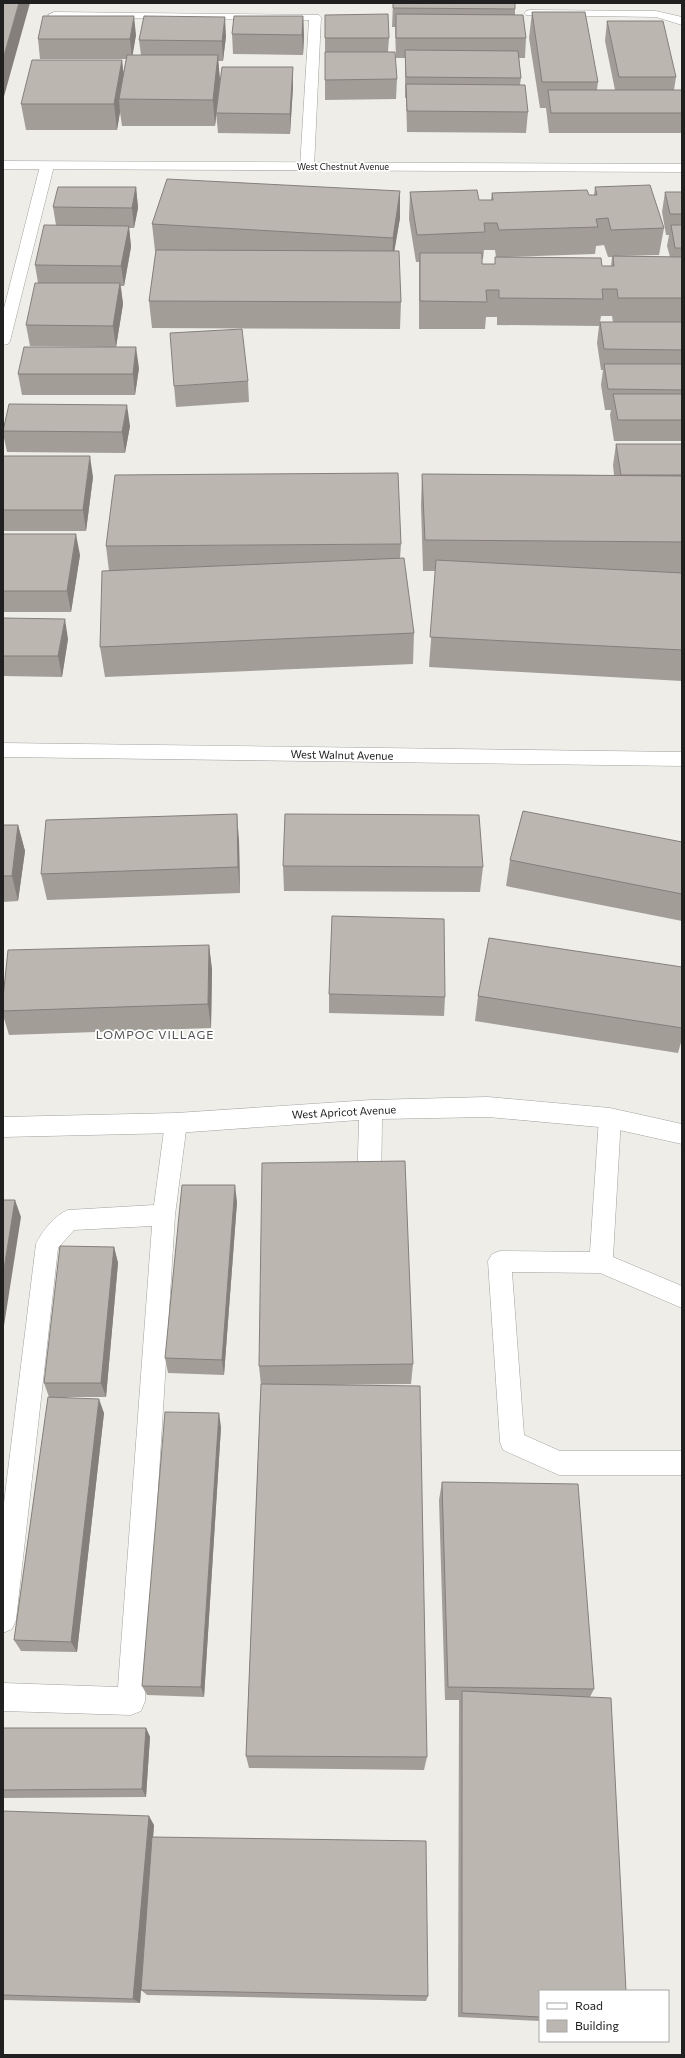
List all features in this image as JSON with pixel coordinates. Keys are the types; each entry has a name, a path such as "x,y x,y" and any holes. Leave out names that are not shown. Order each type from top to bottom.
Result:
{"street":[{"name":"West Chestnut Avenue","path":"3,165 682,168"},
{"name":"West Walnut Avenue","path":"3,750 682,759"},
{"name":"West Apricot Avenue","path":"3,1127 176,1123 371,1110 488,1107 610,1118 682,1134"},
{"path":"369,1213 371,1110"}],"lane":[{"path":"530,13 656,14 682,21"},
{"path":"54,15 316,17 307,167"},
{"path":"3,341 47,166"},
{"path":"601,1263 610,1118"},
{"path":"3,1697 131,1701 164,1215 176,1123"},
{"path":"3,1620 47,1244 68,1220 164,1215"},
{"path":"682,1297 601,1263 500,1261 512,1442 559,1463 682,1463"}],"building":[{"path":"3,3 19,3 3,59"},
{"path":"393,3 515,3 515,9 393,8"},
{"path":"532,12 585,12 598,82 542,82"},
{"path":"388,14 389,38 325,38 325,15"},
{"path":"396,14 523,15 526,38 396,38"},
{"path":"43,16 134,16 130,39 38,39"},
{"path":"144,16 225,17 222,41 139,40"},
{"path":"234,16 303,16 302,35 232,34"},
{"path":"607,21 663,21 676,77 619,77"},
{"path":"405,50 518,51 521,78 406,77"},
{"path":"325,52 395,52 397,79 325,80"},
{"path":"127,55 218,55 213,100 119,99"},
{"path":"32,60 122,60 114,104 21,104"},
{"path":"222,67 293,67 290,114 216,113"},
{"path":"406,84 525,85 528,112 407,111"},
{"path":"548,90 682,90 682,113 551,113"},
{"path":"167,179 400,191 393,238 152,224"},
{"path":"650,185 664,228 611,230 608,218 596,219 598,227 499,230 497,223 484,223 485,232 417,235 410,192 477,190 479,200 493,200 492,193 587,190 589,195 597,195 595,187"},
{"path":"58,187 136,187 132,208 53,207"},
{"path":"665,192 682,192 682,214 670,214"},
{"path":"44,225 129,226 121,266 35,265"},
{"path":"671,225 682,225 682,248 675,248"},
{"path":"156,250 399,251 401,302 149,301"},
{"path":"420,253 482,253 482,264 495,264 495,257 601,258 602,266 614,266 613,256 682,257 682,298 618,298 617,289 602,289 603,299 499,298 499,290 486,290 487,302 420,301"},
{"path":"35,283 120,283 113,326 26,325"},
{"path":"600,322 682,322 682,350 604,349"},
{"path":"242,329 248,381 174,386 170,333"},
{"path":"24,347 136,347 133,374 18,374"},
{"path":"604,364 682,364 682,390 608,389"},
{"path":"613,394 682,394 682,420 618,420"},
{"path":"9,404 127,405 122,432 3,431"},
{"path":"616,444 682,444 682,475 621,475"},
{"path":"3,456 90,456 83,510 3,510"},
{"path":"398,473 401,544 106,546 115,475"},
{"path":"422,474 682,476 682,542 425,540"},
{"path":"3,534 76,534 67,591 3,591"},
{"path":"404,558 414,633 100,647 102,571"},
{"path":"436,560 682,573 682,650 430,637"},
{"path":"3,618 65,619 58,656 3,656"},
{"path":"523,811 682,842 682,894 510,860"},
{"path":"237,814 238,867 41,874 46,820"},
{"path":"285,814 479,815 483,867 283,866"},
{"path":"3,825 18,825 12,876 3,876"},
{"path":"332,916 444,919 445,997 329,994"},
{"path":"489,938 682,967 682,1028 478,996"},
{"path":"209,945 208,1004 3,1011 8,950"},
{"path":"405,1161 413,1364 259,1366 262,1163"},
{"path":"182,1185 235,1185 222,1360 165,1358"},
{"path":"3,1200 15,1200 3,1275"},
{"path":"60,1246 114,1247 101,1383 44,1383"},
{"path":"261,1384 420,1386 427,1757 246,1756"},
{"path":"48,1397 99,1399 71,1642 14,1640"},
{"path":"165,1412 219,1413 201,1687 142,1686"},
{"path":"442,1482 578,1484 594,1689 448,1687"},
{"path":"462,1691 611,1698 626,1990 539,1990 539,2017 462,2013"},
{"path":"3,1728 146,1728 142,1789 3,1790"},
{"path":"3,1811 149,1816 133,1999 3,1995"},
{"path":"152,1837 426,1841 428,1996 141,1990"}],"district":[{"name":"LOMPOC VILLAGE","path":"155,1035"}]}
